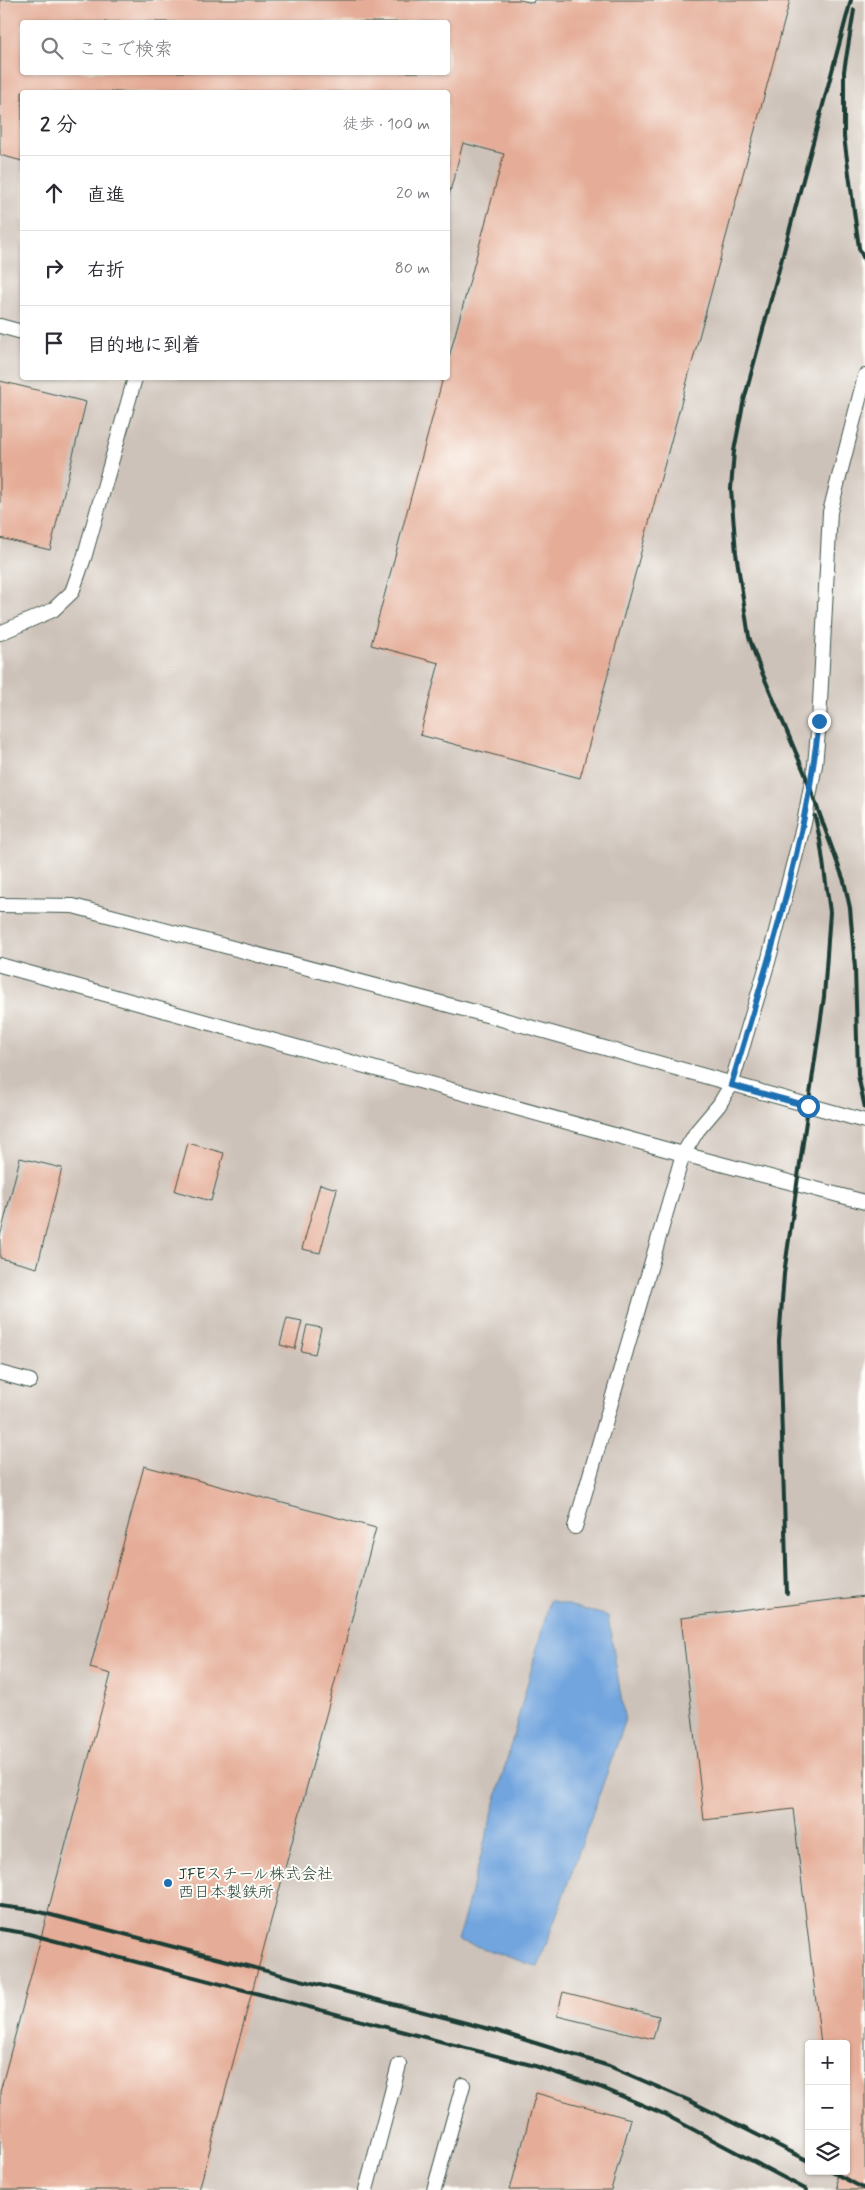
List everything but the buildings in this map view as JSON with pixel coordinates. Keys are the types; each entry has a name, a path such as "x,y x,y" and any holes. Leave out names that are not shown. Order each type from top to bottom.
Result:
{"lane":[{"path":"0,326 20,331"},
{"path":"575,1527 683,1154 697,1130 719,1105 731,1085 768,962 804,823 815,765 819,721 830,512 865,376"},
{"path":"0,633 53,610 72,592 84,558 135,380"},
{"path":"0,905 73,906 494,1017 731,1085 865,1121"},
{"path":"0,965 683,1154 865,1202"},
{"path":"0,1373 30,1381"},
{"path":"366,2190 400,2065"},
{"path":"434,2190 463,2085"}],"shaded area":[{"path":"0,0 865,0 865,2190 0,2190"}],"water":[{"path":"550,1600 608,1616 625,1722 538,1967 458,1940"}],"railway":[{"path":"851,0 743,404 734,451 731,489 736,553 749,637 758,663 805,774 844,881 850,908 855,968 858,1075 865,1108"},
{"path":"854,10 844,71 844,137 859,248 865,262"},
{"path":"787,1593 779,1341 784,1274 824,997 830,912 815,816"},
{"path":"0,1906 32,1910 497,2031 609,2066 688,2100 805,2159"},
{"path":"0,1929 25,1933 535,2066 600,2087 664,2114 807,2190"},
{"path":"838,2175 865,2189"}],"place":[{"name":"JFEスチール株式会社 西日本製鉄所","path":"168,1883"}],"route":[{"path":"808,1106 731,1085 768,962 804,823 815,765 819,721"}]}
